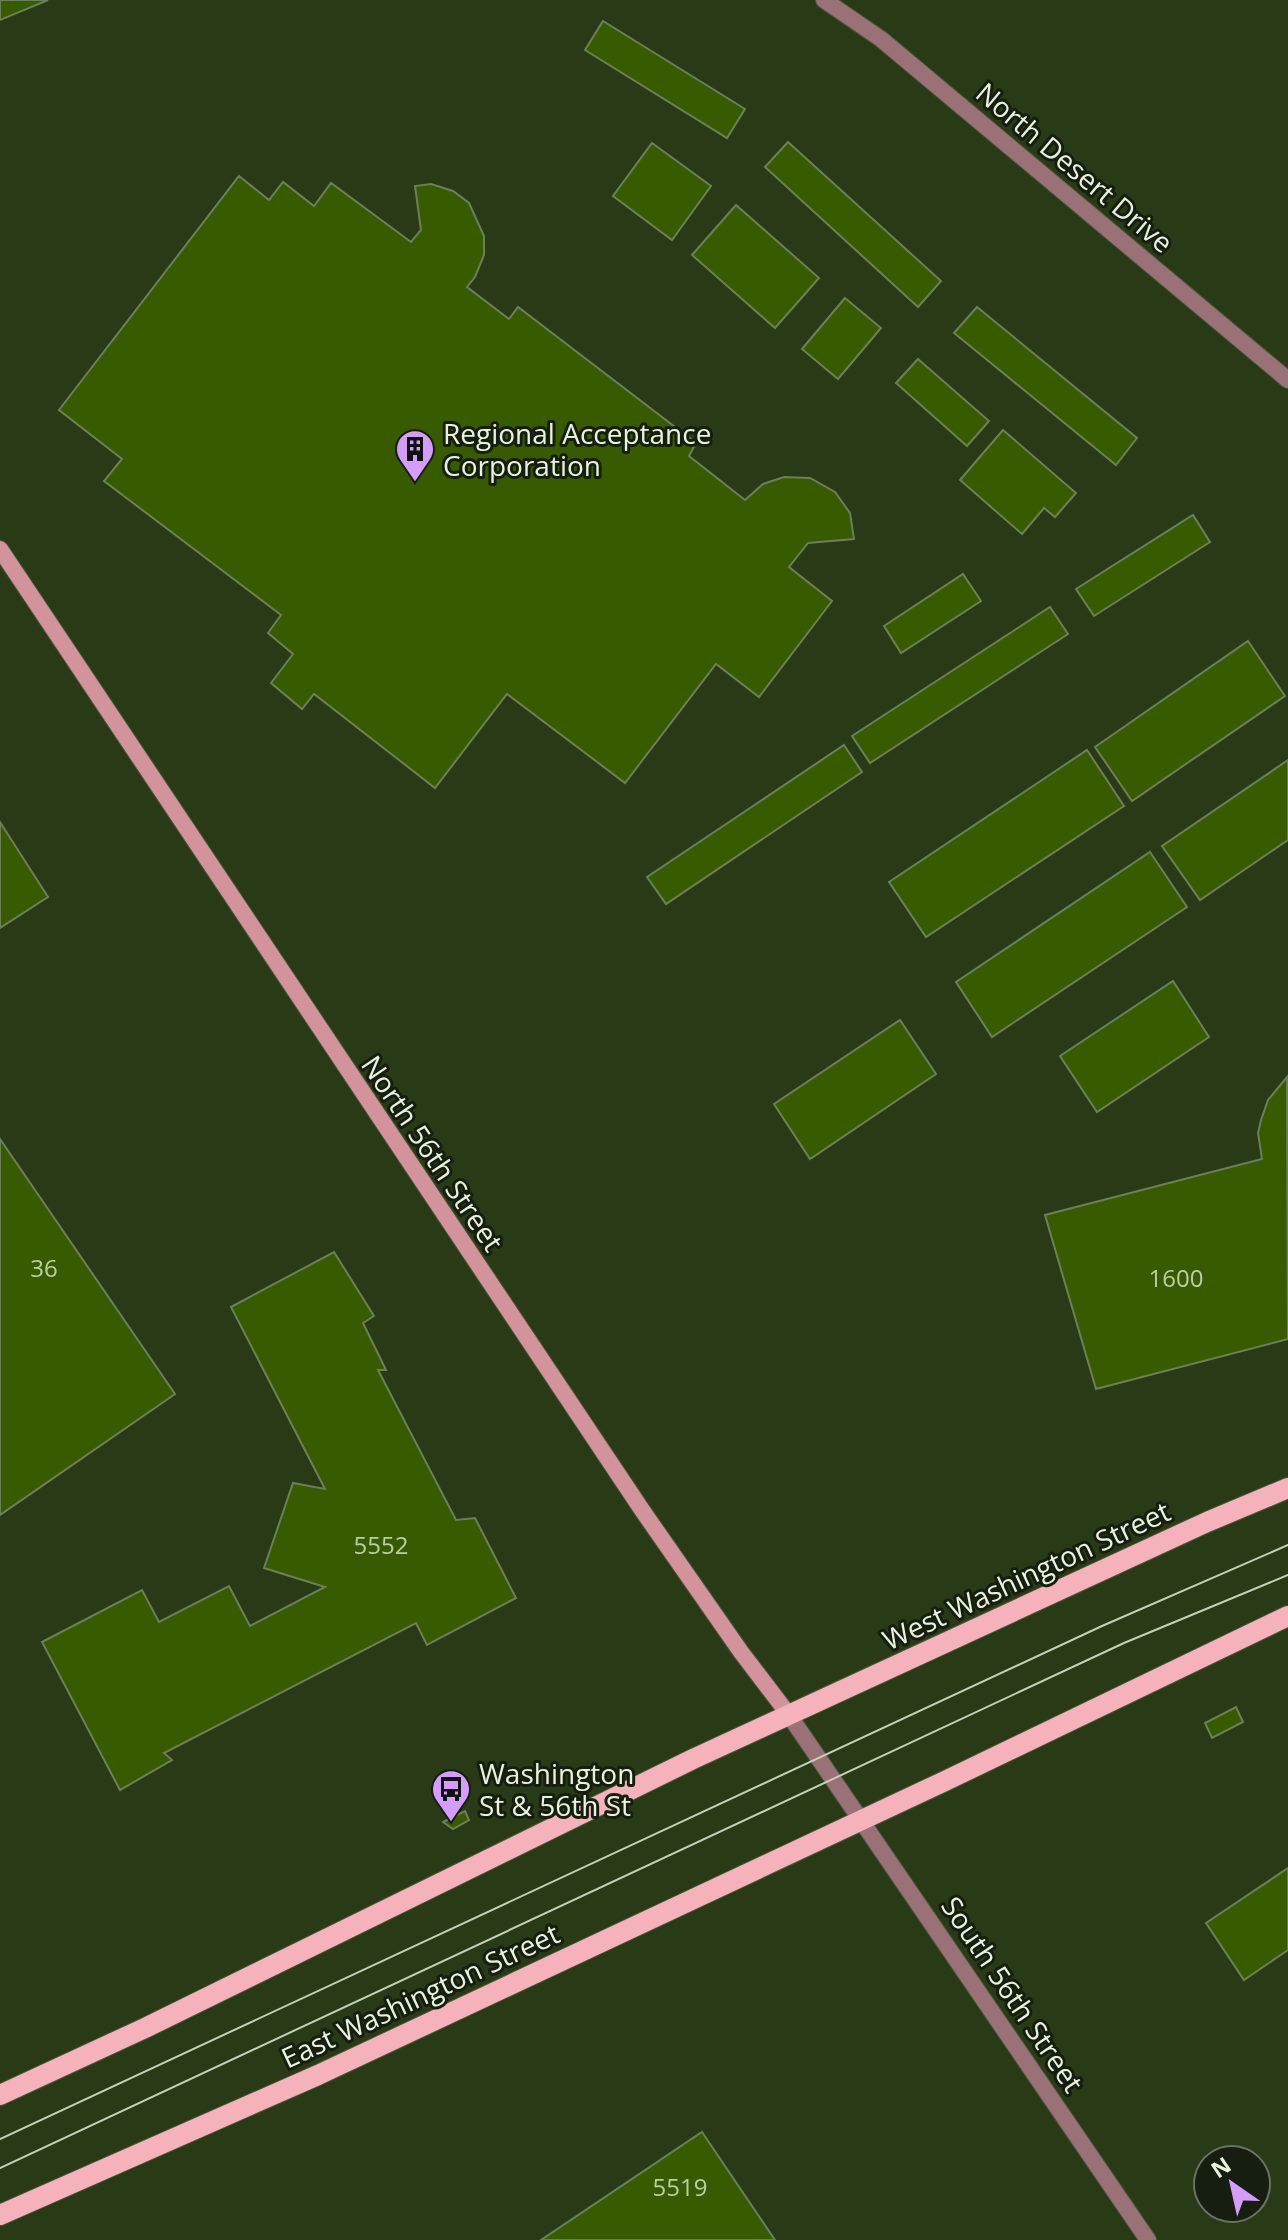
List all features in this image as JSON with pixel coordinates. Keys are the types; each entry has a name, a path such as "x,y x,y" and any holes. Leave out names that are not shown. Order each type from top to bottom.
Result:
{"main road":[{"name":"West Washington Street","path":"789,1715 1288,1488"},
{"path":"861,1820 1288,1616"},
{"path":"0,2095 145,2028 789,1715"},
{"name":"East Washington Street","path":"0,2215 318,2075 861,1820"}],"street":[{"name":"North Desert Drive","path":"824,0 881,39 1288,380"},
{"name":"North 56th Street","path":"0,549 642,1510 834,1778"},
{"name":"South 56th Street","path":"834,1778 1148,2240"}],"building":[{"path":"0,0 48,0 0,20"},
{"path":"603,21 745,109 727,138 585,50"},
{"path":"788,142 941,281 918,307 765,167"},
{"path":"652,143 711,186 672,240 613,196"},
{"name":"Regional Acceptance Corporation","path":"239,176 269,200 283,182 314,206 331,183 411,242 421,230 415,186 431,184 453,191 469,203 484,236 484,255 467,287 509,319 518,307 696,443 689,456 745,500 763,484 784,477 810,478 835,492 850,513 854,539 808,543 789,567 832,601 759,697 716,664 625,783 507,694 435,788 314,694 302,709 271,683 293,654 268,633 281,615 104,481 122,459 59,410"},
{"path":"736,205 819,278 775,328 692,255"},
{"path":"845,298 881,328 838,379 802,349"},
{"path":"977,307 1137,438 1116,465 954,333"},
{"path":"918,359 989,421 967,446 896,383"},
{"path":"1003,430 1076,493 1055,517 1044,508 1022,534 960,480"},
{"path":"1193,515 1210,542 1094,616 1076,589"},
{"path":"963,574 981,601 901,653 884,626"},
{"path":"1050,607 1068,634 870,763 852,736"},
{"path":"1248,641 1285,696 1132,801 1095,747"},
{"path":"844,745 862,772 666,904 647,877"},
{"path":"1087,750 1124,806 926,937 889,882"},
{"path":"1288,760 1288,840 1200,900 1162,846"},
{"path":"0,822 48,897 0,928"},
{"path":"1150,852 1187,907 992,1037 956,982"},
{"path":"1173,981 1209,1037 1097,1112 1060,1056"},
{"path":"900,1020 936,1074 810,1159 774,1104"},
{"path":"1287,1077 1288,1339 1096,1389 1045,1215 1262,1159 1258,1133 1261,1120 1268,1100"},
{"path":"0,1139 175,1394 0,1515"},
{"path":"334,1252 374,1316 363,1323 386,1370 378,1370 456,1520 475,1518 516,1598 427,1645 416,1623 164,1753 172,1760 120,1790 42,1642 142,1590 159,1622 229,1586 250,1626 325,1587 264,1568 293,1483 325,1489 231,1307"},
{"path":"1236,1707 1243,1722 1212,1738 1205,1723"},
{"path":"465,1811 469,1820 453,1829 443,1822"},
{"path":"1288,1868 1288,1950 1244,1980 1206,1923"},
{"path":"702,2132 775,2240 541,2240"}],"tram line":[{"path":"0,2139 1102,1626 1288,1545"},
{"path":"0,2168 1124,1643 1288,1575"}],"place":[{"name":"Regional Acceptance Corporation","path":"415,483"},
{"name":"Washington St & 56th St","path":"451,1823"}]}
